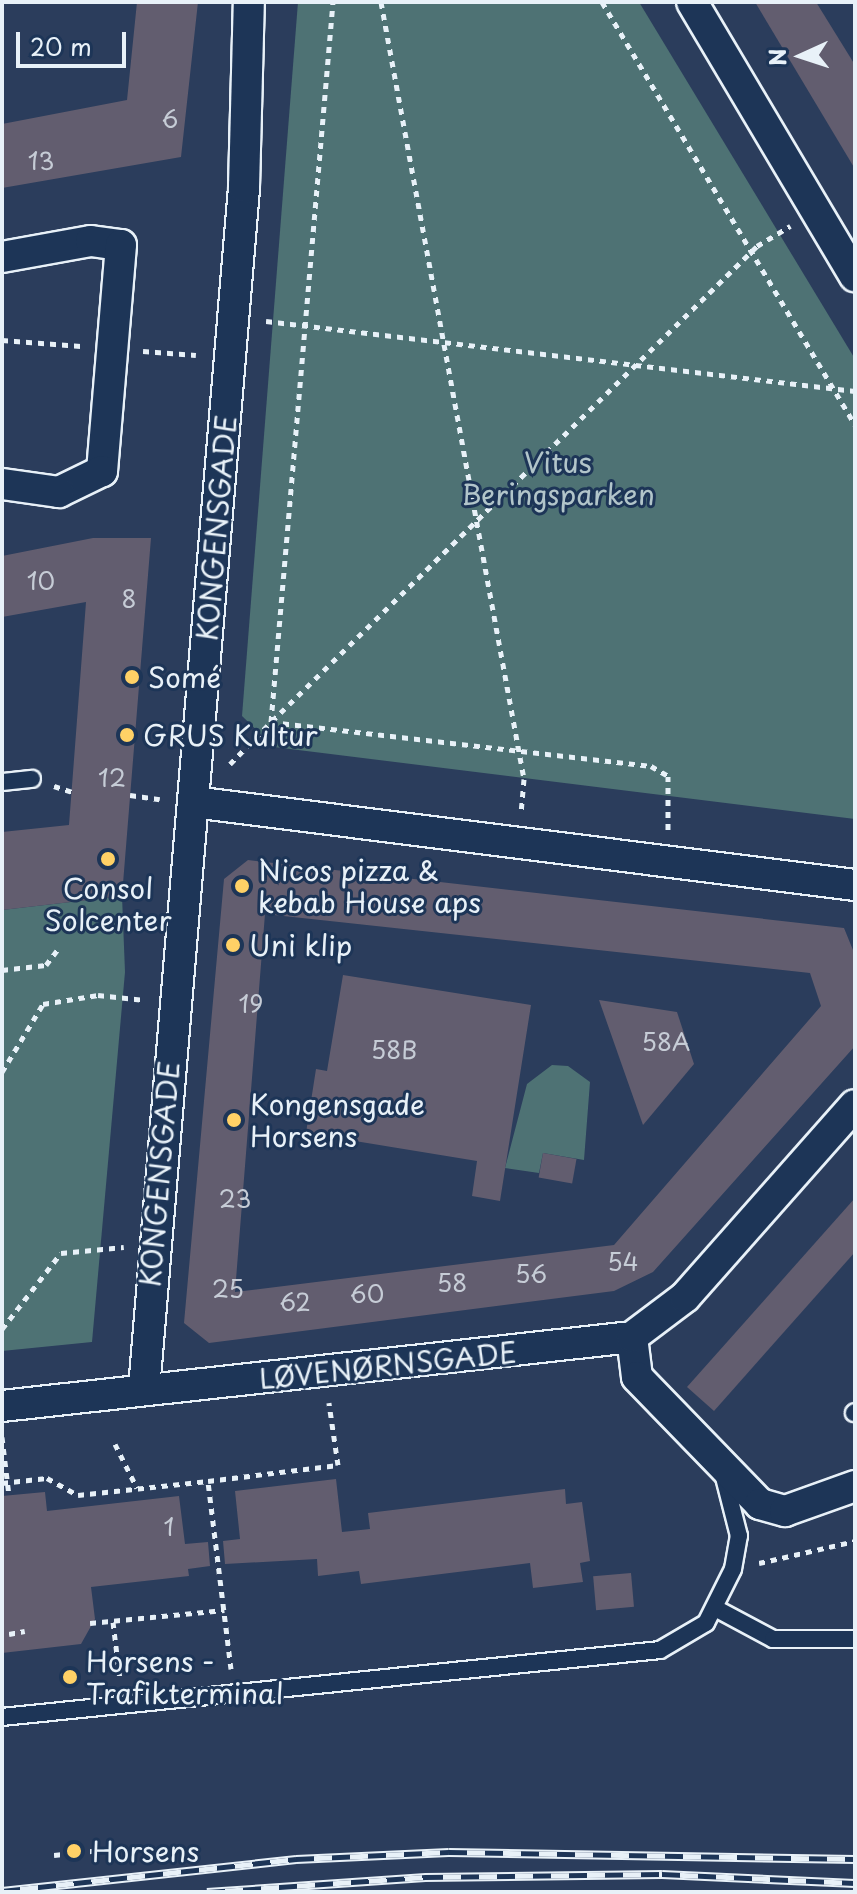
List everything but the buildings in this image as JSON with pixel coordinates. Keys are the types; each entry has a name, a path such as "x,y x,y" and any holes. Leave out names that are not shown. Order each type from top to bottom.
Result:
{"street":[{"name":"KONGENSGADE","path":"144,1389 153,1245 233,318 249,2"},
{"path":"692,2 855,276"},
{"path":"2,257 91,241 121,245 102,471 59,492 2,484"},
{"path":"193,802 519,840 855,885"},
{"name":"LØVENØRNSGADE","path":"2,1406 144,1389 325,1375 632,1337 685,1297 855,1105"},
{"path":"632,1337 637,1377 760,1504 785,1511 855,1486"}],"lane":[{"path":"2,782 32,779"},
{"path":"2,1717 640,1653 684,1640 715,1608 733,1569 739,1536 720,1465"},
{"path":"715,1608 773,1639 855,1639"}],"path":[{"path":"271,722 333,2"},
{"path":"381,2 516,751 524,779 519,840"},
{"path":"602,2 855,425"},
{"path":"225,808 229,765 271,722 753,257 757,246 816,210"},
{"path":"233,318 855,391"},
{"path":"271,722 662,769 671,788 666,859"},
{"path":"2,970 46,965 59,948"},
{"path":"2,1072 43,1004 107,996"},
{"path":"2,1329 61,1253 153,1245"},
{"path":"5,1482 47,1478 78,1495 338,1465 325,1375"},
{"path":"2,1435 9,1496"},
{"path":"115,1444 138,1489"},
{"path":"208,1481 234,1693"},
{"path":"733,1569 855,1541"},
{"path":"90,1623 224,1610"},
{"path":"113,1622 123,1705"},
{"path":"9,1634 25,1631"},
{"path":"54,1855 101,1850"}],"green space":[{"name":"Vitus Beringsparken","path":"298,2 639,2 855,359 855,819 274,747 242,716"},
{"path":"122,896 125,972 92,1342 2,1351 2,910"},
{"path":"552,1065 568,1066 590,1082 584,1160 543,1153 539,1173 505,1168 527,1084"}],"railway":[{"path":"2,1891 296,1859 449,1852 855,1859"},
{"path":"207,1892 425,1877 662,1874 855,1883"}],"place":[{"name":"Somé","path":"132,677"},
{"name":"GRUS Kultur","path":"127,735"},
{"name":"Consol Solcenter","path":"108,859"},
{"name":"Nicos pizza & kebab House aps","path":"242,886"},
{"name":"Uni klip","path":"233,945"},
{"name":"Kongensgade Horsens","path":"234,1120"},
{"name":"Horsens - Trafikterminal","path":"70,1677"},
{"name":"Horsens","path":"74,1851"}]}
